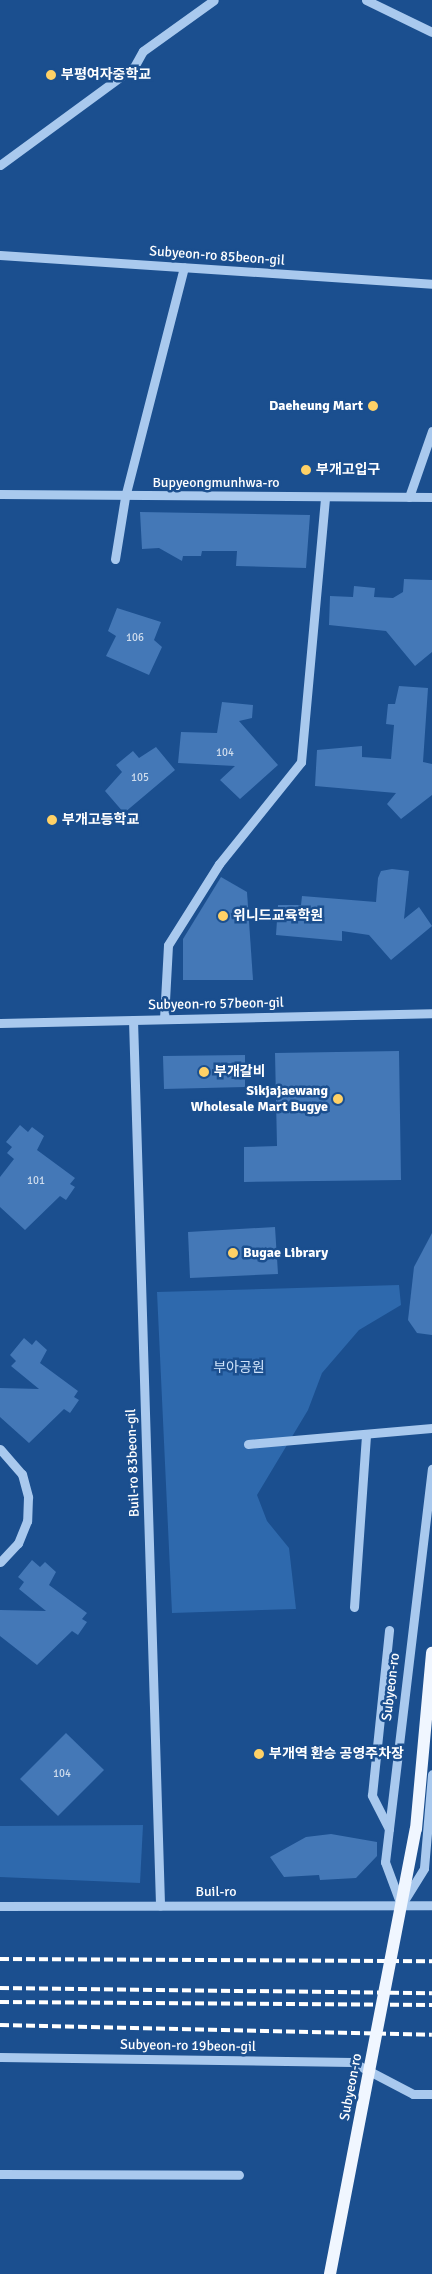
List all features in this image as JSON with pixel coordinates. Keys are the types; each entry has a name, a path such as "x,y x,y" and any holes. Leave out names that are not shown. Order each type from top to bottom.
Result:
{"main road":[{"name":"Subyeon-ro","path":"330,2274 416,1829 432,1653"}],"street":[{"path":"0,165 134,67 143,51 214,0"},
{"path":"366,0 432,32"},
{"name":"Subyeon-ro 85beon-gil","path":"0,255 432,284"},
{"path":"115,559 125,497 184,267"},
{"path":"408,497 432,431"},
{"name":"Bupyeongmunhwa-ro","path":"0,494 125,497 432,497"},
{"path":"164,1019 168,945 219,864 301,762 325,497"},
{"name":"Subyeon-ro 57beon-gil","path":"0,1022 432,1013"},
{"name":"Buil-ro 83beon-gil","path":"133,1020 160,1906"},
{"path":"248,1444 432,1428"},
{"path":"354,1608 366,1434"},
{"path":"0,1449 22,1474 28,1497 27,1521 18,1543 0,1562"},
{"name":"Subyeon-ro","path":"401,1905 386,1862 432,1469"},
{"path":"389,1830 372,1795 390,1630"},
{"path":"401,1905 424,1868 432,1774"},
{"name":"Buil-ro","path":"0,1906 432,1905"},
{"name":"Subyeon-ro 19beon-gil","path":"0,2057 352,2062 413,2094 432,2094"},
{"path":"0,2174 239,2175"}],"green space":[{"name":"부아공원","path":"399,1285 401,1305 359,1330 322,1373 308,1410 257,1495 267,1521 289,1548 296,1609 172,1613 157,1292"},
{"path":"143,1825 140,1883 0,1877 0,1826"}],"building":[{"path":"140,512 310,515 306,568 236,566 237,551 202,551 201,556 183,556 182,561 159,548 142,549"},
{"path":"404,579 432,580 432,652 415,666 386,631 329,625 330,596 353,597 354,586 375,588 374,597 393,598 403,592"},
{"path":"117,608 161,622 154,640 162,647 149,675 106,656 116,636 108,631"},
{"path":"399,686 428,688 423,762 432,764 432,795 401,819 387,804 396,793 315,786 317,750 362,746 362,757 391,759 394,725 386,724 388,704 395,704"},
{"path":"222,702 253,705 252,718 239,721 278,765 240,799 220,780 235,766 178,763 181,732 217,733"},
{"path":"156,747 175,770 124,813 105,791 122,772 116,765 133,751 139,758"},
{"path":"392,869 409,871 404,919 419,907 432,926 391,960 369,935 342,931 342,941 276,935 278,905 301,905 302,896 376,902 378,878 381,871"},
{"name":"위니드교육학원","path":"221,877 247,892 253,980 183,980 183,939"},
{"name":"Sikjajaewang Wholesale Mart Bugye","path":"399,1051 401,1180 244,1182 244,1147 277,1146 275,1053"},
{"name":"부개갈비","path":"245,1055 245,1087 164,1089 163,1056"},
{"path":"20,1125 28,1132 32,1127 44,1136 37,1150 75,1178 70,1184 75,1187 66,1200 60,1196 25,1230 0,1207 0,1177 14,1159 7,1153 12,1147 6,1142"},
{"name":"Bugae Library","path":"275,1227 278,1274 190,1278 188,1232"},
{"path":"432,1233 432,1335 417,1333 408,1320 414,1267"},
{"path":"24,1338 32,1345 36,1340 47,1350 40,1363 78,1391 74,1397 79,1400 70,1413 64,1409 29,1443 0,1417 0,1388 39,1389 11,1366 16,1361 10,1355"},
{"path":"32,1560 40,1567 45,1562 56,1572 49,1585 87,1613 82,1619 87,1622 78,1635 72,1631 37,1665 0,1636 0,1610 46,1611 19,1589 24,1582 18,1577"},
{"path":"66,1733 104,1770 58,1816 20,1779"},
{"path":"331,1834 377,1842 377,1856 356,1878 320,1880 319,1875 284,1877 270,1857 306,1837"}],"railway":[{"path":"0,1959 432,1961"},
{"path":"0,1988 432,1993"},
{"path":"0,2002 432,2005"},
{"path":"0,2025 432,2035"}],"place":[{"name":"부평여자중학교","path":"51,75"},
{"name":"Daeheung Mart","path":"373,406"},
{"name":"부개고입구","path":"306,470"},
{"name":"부개고등학교","path":"52,820"},
{"name":"위니드교육학원","path":"223,916"},
{"name":"부개갈비","path":"204,1072"},
{"name":"Sikjajaewang Wholesale Mart Bugye","path":"338,1099"},
{"name":"Bugae Library","path":"233,1253"},
{"name":"부개역 환승 공영주차장","path":"259,1754"}]}
